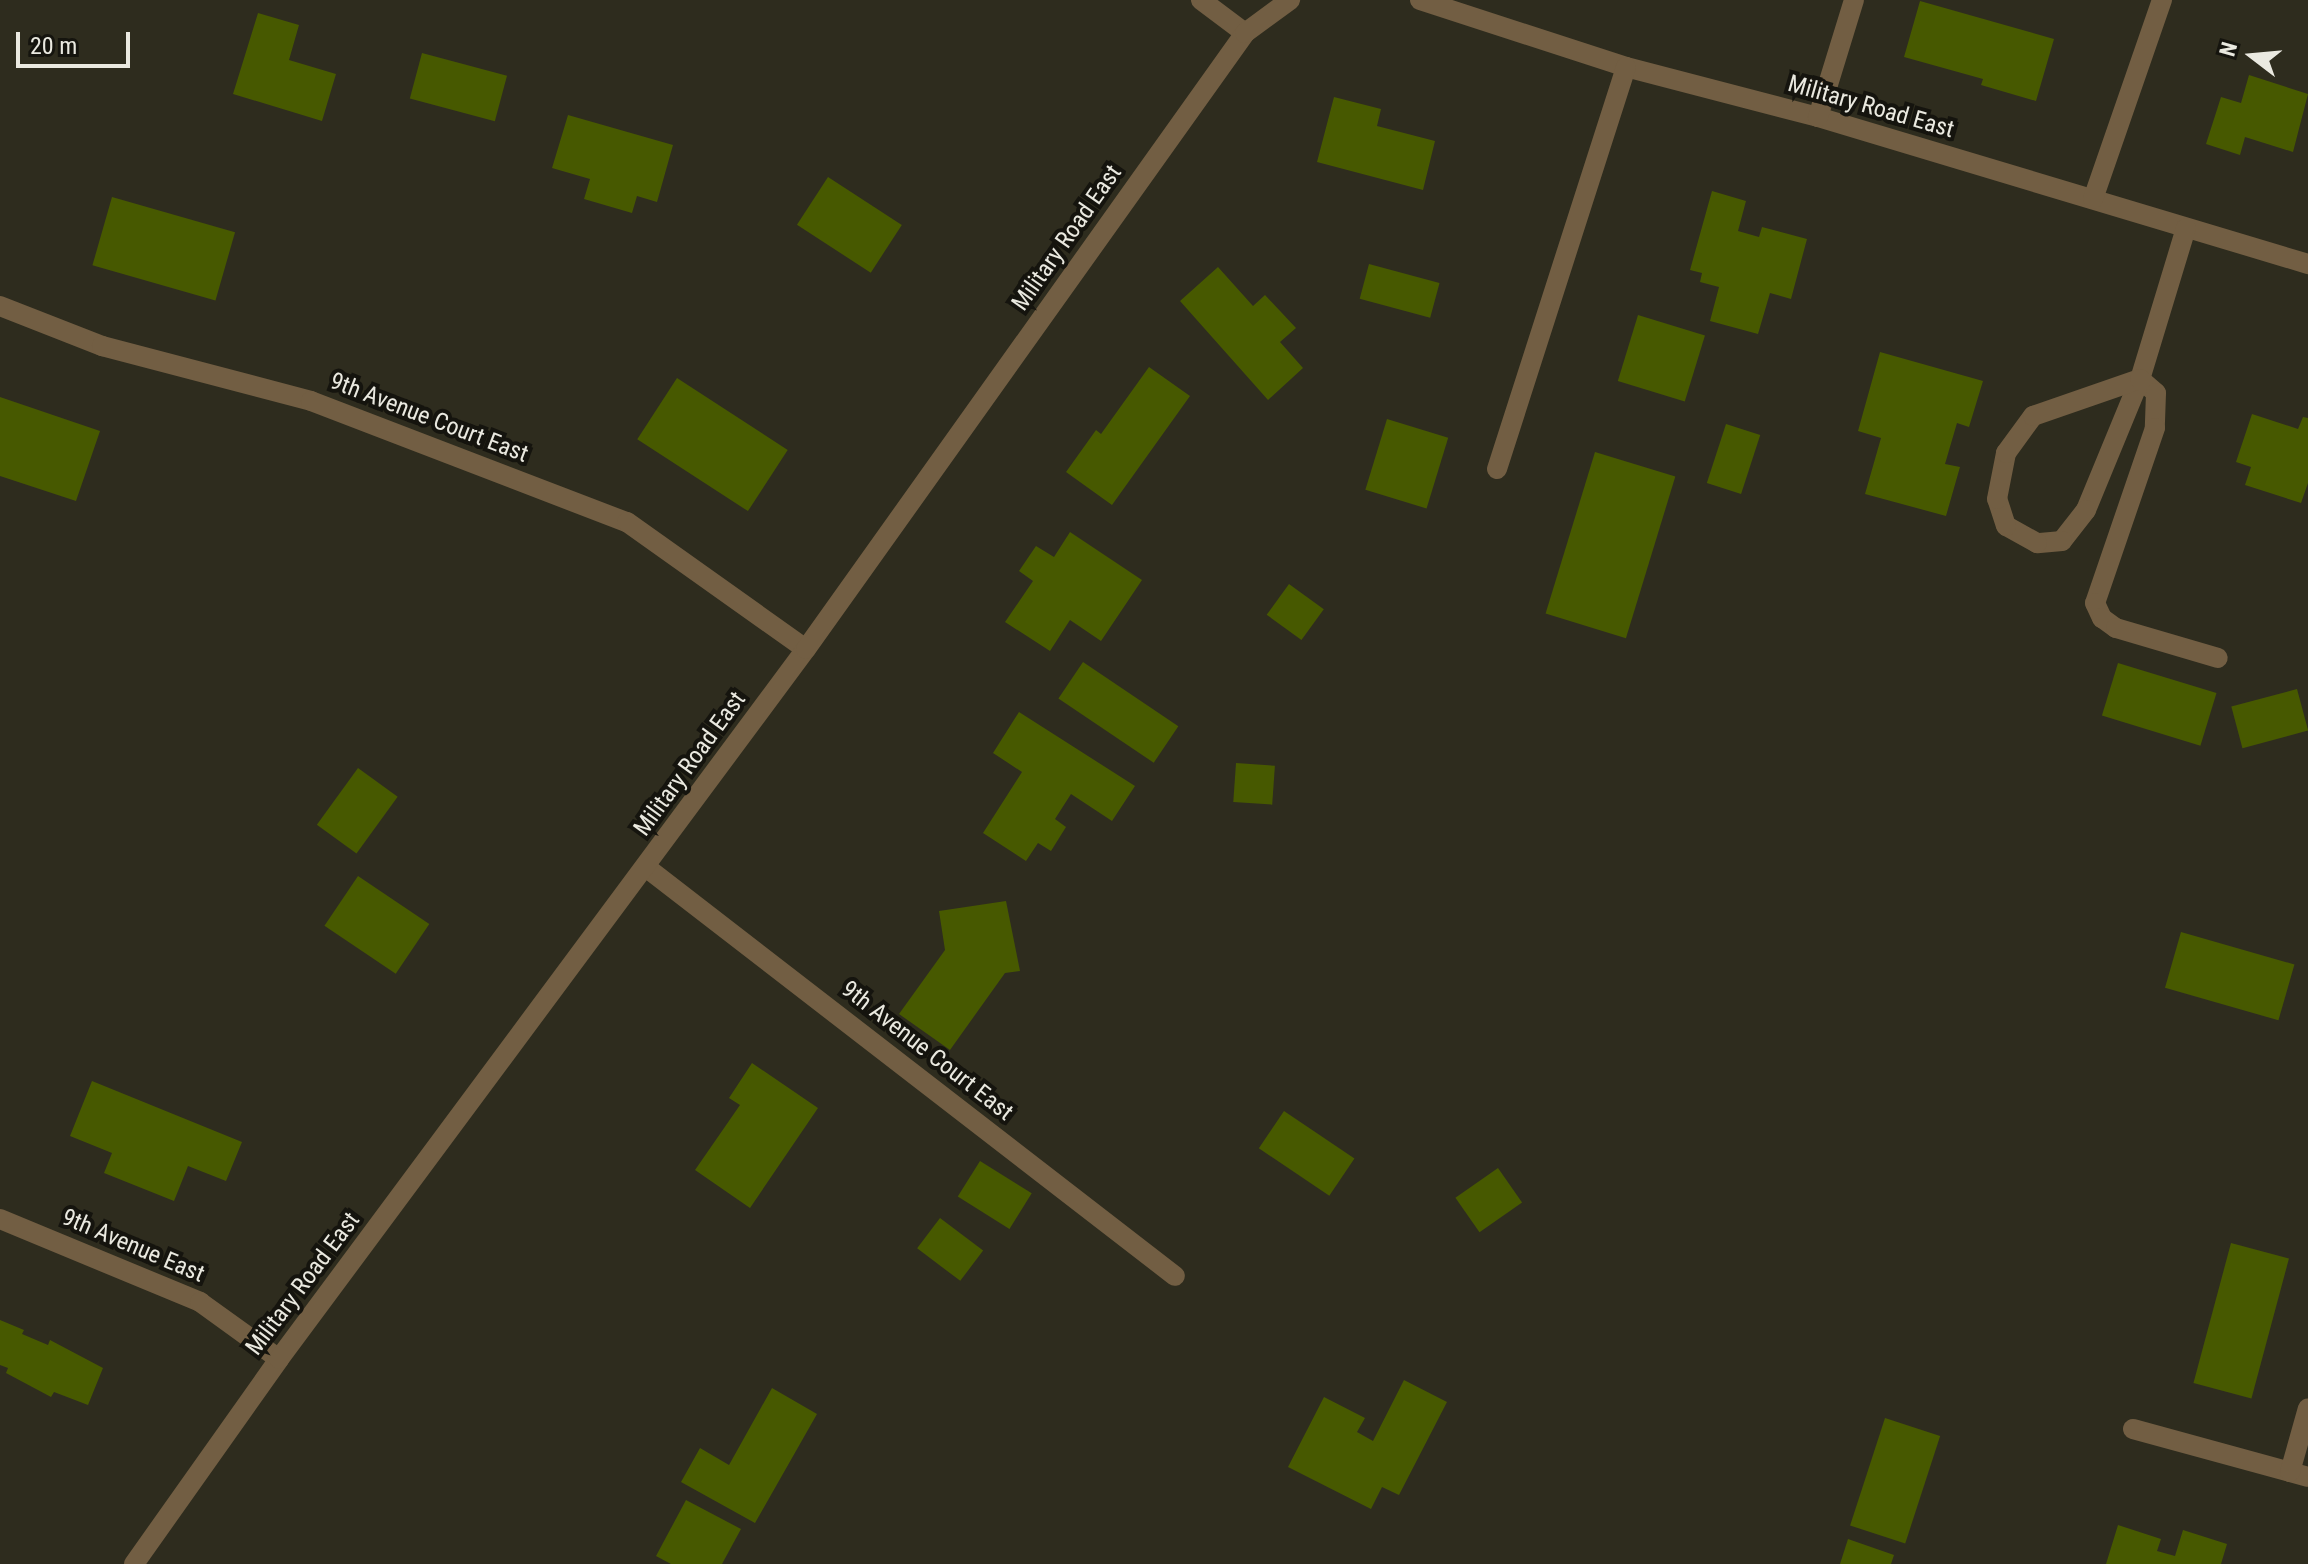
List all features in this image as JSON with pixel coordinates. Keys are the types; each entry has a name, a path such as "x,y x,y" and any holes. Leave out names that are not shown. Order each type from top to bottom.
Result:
{"street":[{"path":"1201,0 1245,33"},
{"name":"Military Road East","path":"134,1564 279,1359 647,868 806,649 1245,33 1290,0"},
{"name":"Military Road East","path":"1420,0 1626,67 1818,117 2308,264"},
{"path":"1818,117 1854,0"},
{"path":"2093,199 2162,0"},
{"path":"1497,469 1626,67"},
{"path":"2140,379 2033,416 2006,453 1997,499 2006,526 2037,543 2062,541 2086,510 2140,379 2186,228"},
{"name":"9th Avenue Court East","path":"0,306 102,346 311,401 627,522 806,649"},
{"path":"2140,379 2156,393 2155,428 2095,603 2102,618 2116,628 2218,658"},
{"name":"9th Avenue Court East","path":"647,868 1175,1276"},
{"name":"9th Avenue East","path":"0,1219 200,1302 279,1359"},
{"path":"2133,1429 2299,1475 2308,1408"}],"building":[{"path":"1920,1 2054,39 2036,101 1981,85 1983,79 1904,57"},
{"path":"258,13 299,25 289,60 336,74 322,121 233,94"},
{"path":"422,53 507,76 495,121 410,98"},
{"path":"2249,75 2308,94 2293,152 2245,137 2240,155 2206,144 2221,97 2241,103"},
{"path":"1334,97 1381,109 1377,126 1435,141 1423,190 1317,162"},
{"path":"568,115 673,145 657,202 637,196 632,213 584,199 590,179 552,168"},
{"path":"828,177 902,225 871,273 797,225"},
{"path":"1712,191 1746,201 1738,231 1759,237 1762,227 1807,239 1791,299 1770,293 1758,334 1710,321 1719,287 1700,282 1702,273 1690,270"},
{"path":"112,197 235,232 215,301 92,265"},
{"path":"1369,264 1440,283 1430,318 1360,299"},
{"path":"1218,267 1253,306 1265,295 1296,328 1280,342 1303,368 1268,400 1180,301"},
{"path":"1638,315 1705,335 1685,401 1618,381"},
{"path":"1880,352 1983,381 1969,427 1957,423 1945,464 1960,467 1946,516 1865,494 1881,438 1858,431"},
{"path":"1149,367 1190,396 1112,505 1066,472 1096,430 1101,434"},
{"path":"677,378 788,450 748,511 637,439"},
{"path":"0,397 100,431 76,501 0,476"},
{"path":"2252,414 2298,429 2303,417 2308,418 2308,483 2301,503 2245,485 2251,467 2236,462"},
{"path":"1387,419 1448,438 1427,508 1365,490"},
{"path":"1726,424 1760,435 1741,494 1707,483"},
{"path":"1595,452 1675,477 1626,638 1546,614"},
{"path":"1070,532 1142,580 1101,641 1070,620 1050,651 1005,622 1033,581 1019,571 1036,546 1054,557"},
{"path":"1289,584 1324,609 1301,640 1267,615"},
{"path":"1083,662 1178,726 1154,763 1058,698"},
{"path":"2118,663 2216,693 2200,746 2102,716"},
{"path":"2297,689 2308,731 2242,748 2231,707"},
{"path":"1019,712 1135,786 1112,821 1071,794 1055,819 1066,827 1051,851 1038,843 1026,861 983,833 1022,772 993,753"},
{"path":"1236,763 1275,766 1272,805 1233,802"},
{"path":"358,768 398,797 356,853 317,825"},
{"path":"358,876 429,924 396,974 324,926"},
{"path":"1006,901 1020,971 1005,973 950,1050 899,1014 945,950 939,911"},
{"path":"2181,932 2294,965 2278,1020 2165,988"},
{"path":"752,1063 818,1108 750,1208 695,1170 740,1105 729,1098"},
{"path":"92,1081 242,1142 226,1181 188,1166 174,1201 104,1173 112,1153 70,1136"},
{"path":"1284,1111 1354,1159 1329,1196 1259,1148"},
{"path":"980,1161 1032,1193 1009,1229 958,1197"},
{"path":"1498,1168 1522,1202 1479,1232 1455,1198"},
{"path":"940,1218 983,1250 960,1281 917,1248"},
{"path":"2231,1243 2289,1259 2251,1399 2193,1383"},
{"path":"0,1320 24,1330 22,1334 48,1345 50,1340 103,1368 88,1405 54,1392 51,1397 6,1373 8,1368 0,1365"},
{"path":"1404,1380 1447,1402 1399,1495 1382,1487 1371,1509 1288,1467 1324,1397 1365,1418 1357,1432 1373,1441"},
{"path":"772,1388 817,1414 755,1523 681,1482 700,1448 729,1465"},
{"path":"1885,1418 1940,1436 1905,1543 1850,1525"},
{"path":"686,1500 741,1529 722,1564 671,1564 656,1556"},
{"path":"2118,1525 2161,1539 2157,1551 2175,1556 2183,1530 2227,1544 2221,1564 2106,1564"},
{"path":"1848,1539 1894,1555 1891,1564 1840,1564"}]}
